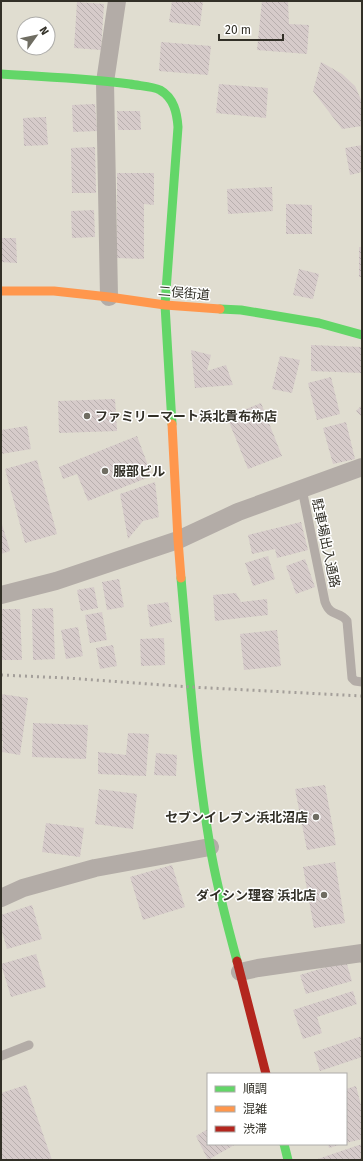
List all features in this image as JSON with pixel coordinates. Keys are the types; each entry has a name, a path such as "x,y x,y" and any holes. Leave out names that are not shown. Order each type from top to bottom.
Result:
{"street":[{"path":"109,297 105,82 117,1"},
{"path":"1,74 149,87 160,90 167,96 175,107 178,127 165,305 178,540 199,772 210,847 224,912 266,1073"},
{"name":"二俣街道","path":"1,291 54,291 165,305 241,310 319,323 362,335"},
{"path":"1,595 56,581 178,540 238,512 362,467"},
{"path":"1,898 23,888 95,868 210,847"},
{"path":"240,972 258,968 362,954"},
{"path":"284,1145 288,1160"}],"lane":[{"name":"駐車場出入通路","path":"302,489 325,602 327,608 331,612 343,616 347,621 352,678 355,681 362,682"},
{"path":"1,1056 29,1046"}],"building":[{"path":"172,1 203,1 200,26 169,22"},
{"path":"262,1 288,1 289,24 309,25 307,54 257,50"},
{"path":"77,2 104,4 101,50 74,48"},
{"path":"161,42 211,46 208,75 159,71"},
{"path":"321,62 342,74 355,86 362,102 362,126 342,129 313,91"},
{"path":"219,84 268,88 266,118 216,113"},
{"path":"95,104 97,131 73,132 72,105"},
{"path":"117,111 140,111 141,130 118,130"},
{"path":"46,117 48,145 24,146 23,118"},
{"path":"362,145 362,172 350,175 345,148"},
{"path":"95,147 96,193 72,193 71,148"},
{"path":"117,173 154,173 154,205 144,204 144,259 117,258"},
{"path":"272,187 273,211 228,214 227,189"},
{"path":"286,204 312,205 312,234 286,234"},
{"path":"94,210 95,237 72,238 71,211"},
{"path":"1,238 16,238 17,263 1,262"},
{"path":"359,247 362,247 362,277 359,277"},
{"path":"299,269 319,274 313,299 293,295"},
{"path":"311,345 362,347 362,373 311,371"},
{"path":"191,350 211,355 207,371 226,365 233,385 195,388"},
{"path":"280,356 300,360 292,393 272,389"},
{"path":"331,377 340,414 317,420 308,383"},
{"name":"ファミリーマート浜北貴布祢店","path":"115,399 117,431 59,433 58,401"},
{"path":"261,403 282,456 248,469 227,417"},
{"path":"362,405 362,417 356,411"},
{"path":"346,422 355,459 333,464 323,428"},
{"path":"27,426 31,449 1,454 1,430"},
{"name":"服部ビル","path":"137,436 152,476 88,501 77,474 63,479 59,467"},
{"path":"37,460 57,534 25,543 5,469"},
{"path":"155,482 159,517 143,521 128,539 120,494"},
{"path":"1,521 10,551 1,554"},
{"path":"301,522 308,550 277,558 275,549 252,554 248,535"},
{"path":"268,556 275,579 253,586 245,563"},
{"path":"305,559 315,587 296,594 286,566"},
{"path":"119,579 124,607 107,610 102,582"},
{"path":"94,587 98,608 81,611 77,590"},
{"path":"236,593 241,602 267,599 268,615 215,621 213,595"},
{"path":"168,602 172,622 150,627 147,605"},
{"path":"53,608 55,659 33,660 32,609"},
{"path":"1,609 20,609 22,660 1,660"},
{"path":"102,612 107,640 90,643 85,615"},
{"path":"78,627 83,656 66,659 61,630"},
{"path":"277,630 281,666 244,670 240,634"},
{"path":"164,638 165,665 141,666 140,639"},
{"path":"113,645 117,666 100,669 96,648"},
{"path":"1,694 28,698 20,755 2,752"},
{"path":"33,723 88,725 86,759 32,757"},
{"path":"128,733 149,734 146,776 98,774 98,752 126,755"},
{"path":"156,753 177,755 176,776 154,775"},
{"name":"セブンイレブン浜北沼店","path":"325,785 336,845 307,850 295,789"},
{"path":"99,789 137,794 133,829 95,824"},
{"path":"46,823 84,828 80,857 42,852"},
{"name":"ダイシン理容 浜北店","path":"335,862 345,923 314,928 303,867"},
{"path":"172,865 185,907 143,920 130,877"},
{"path":"32,905 42,939 7,949 1,928 1,915"},
{"path":"36,954 46,987 11,997 1,964"},
{"path":"346,961 352,981 306,994 300,975"},
{"path":"353,991 357,1004 317,1017 322,1033 303,1039 293,1010"},
{"path":"362,1036 362,1057 320,1071 314,1052"},
{"path":"26,1085 52,1160 1,1160 1,1093"},
{"path":"356,1086 362,1109 362,1139 347,1143 347,1089"},
{"path":"207,1130 207,1145 234,1145 208,1160 196,1136"},
{"path":"362,1144 362,1160 315,1160"},
{"path":"328,1145 339,1145 329,1148"}],"railway":[{"path":"1,675 362,696"}],"traffic: fast":[{"path":"1,74 98,80 149,87 165,93 174,106 178,127 165,305 172,424"},
{"path":"220,309 241,310 319,323 362,335"},
{"path":"181,578 200,779 215,875 237,961"},
{"path":"284,1145 288,1160"}],"traffic: slow":[{"path":"1,291 54,291 165,305 220,309"},
{"path":"172,424 181,578"}],"traffic: jam":[{"path":"237,961 266,1073"}],"place":[{"name":"ファミリーマート浜北貴布祢店","path":"87,416"},
{"name":"服部ビル","path":"105,471"},
{"name":"セブンイレブン浜北沼店","path":"316,817"},
{"name":"ダイシン理容 浜北店","path":"324,895"}]}
